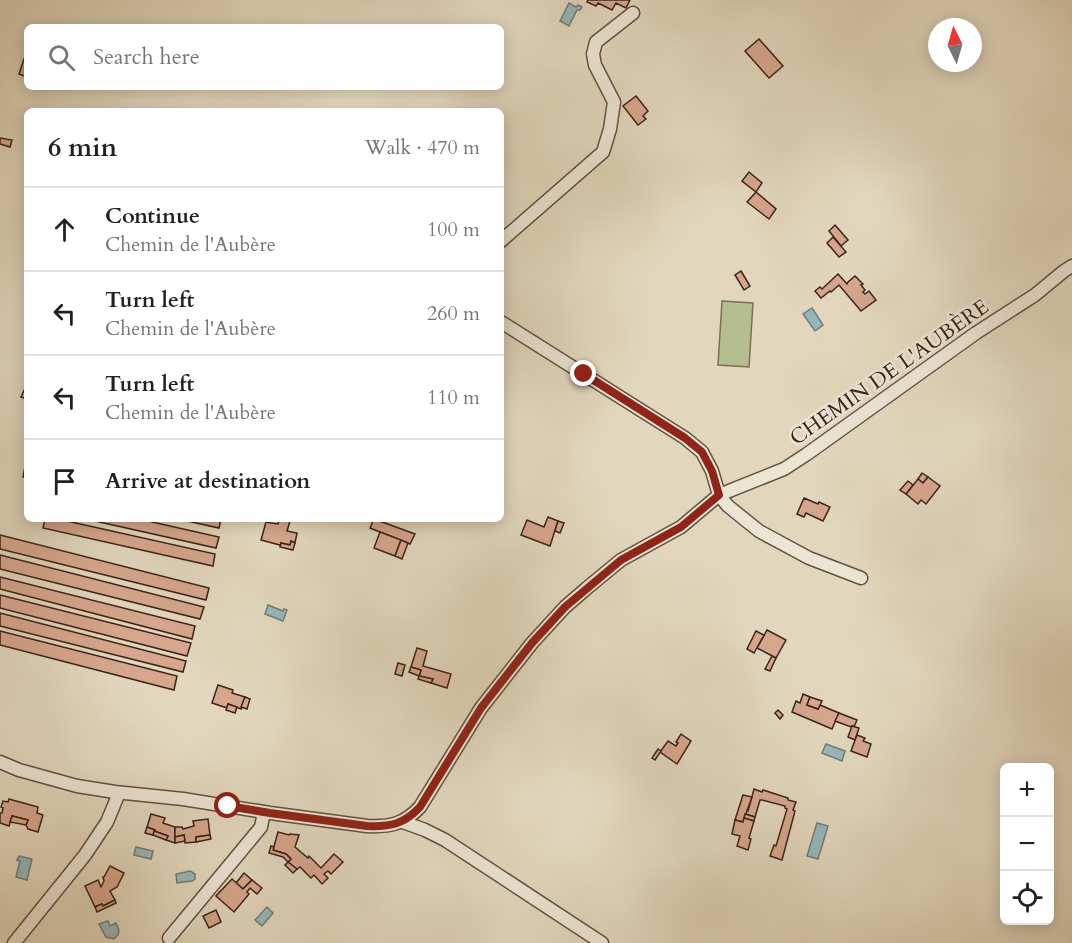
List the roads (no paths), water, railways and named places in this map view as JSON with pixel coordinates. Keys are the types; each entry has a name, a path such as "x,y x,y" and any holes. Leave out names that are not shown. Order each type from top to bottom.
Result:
{"street":[{"path":"504,238 603,152 610,129 614,102 595,65 593,54 596,42 633,13"},
{"name":"CHEMIN DE L'AUBÈRE","path":"403,822 420,807 481,708 532,643 565,607 621,560 681,527 719,495 784,469 976,333 1035,296 1064,270 1072,266"},
{"path":"504,324 685,438 702,452 712,471 719,495 759,531 809,558 861,578"},
{"path":"0,762 19,770 77,786 374,826 403,822 445,840 602,943"},
{"path":"14,943 85,855 108,822 119,792"},
{"path":"169,938 261,827 264,812"}],"water":[{"path":"569,3 582,7 577,10 569,26 560,21"},
{"path":"812,308 823,325 815,331 803,314"},
{"path":"268,605 283,611 287,610 283,621 265,614"},
{"path":"826,744 845,751 842,761 822,753"},
{"path":"817,823 828,826 818,859 807,856"},
{"path":"136,847 153,851 151,859 134,855"},
{"path":"19,856 32,859 27,880 16,877"},
{"path":"190,871 195,874 195,879 177,883 176,874"},
{"path":"267,907 273,913 262,926 255,920"},
{"path":"108,921 110,926 116,923 119,930 114,939 106,937 99,924"}]}
